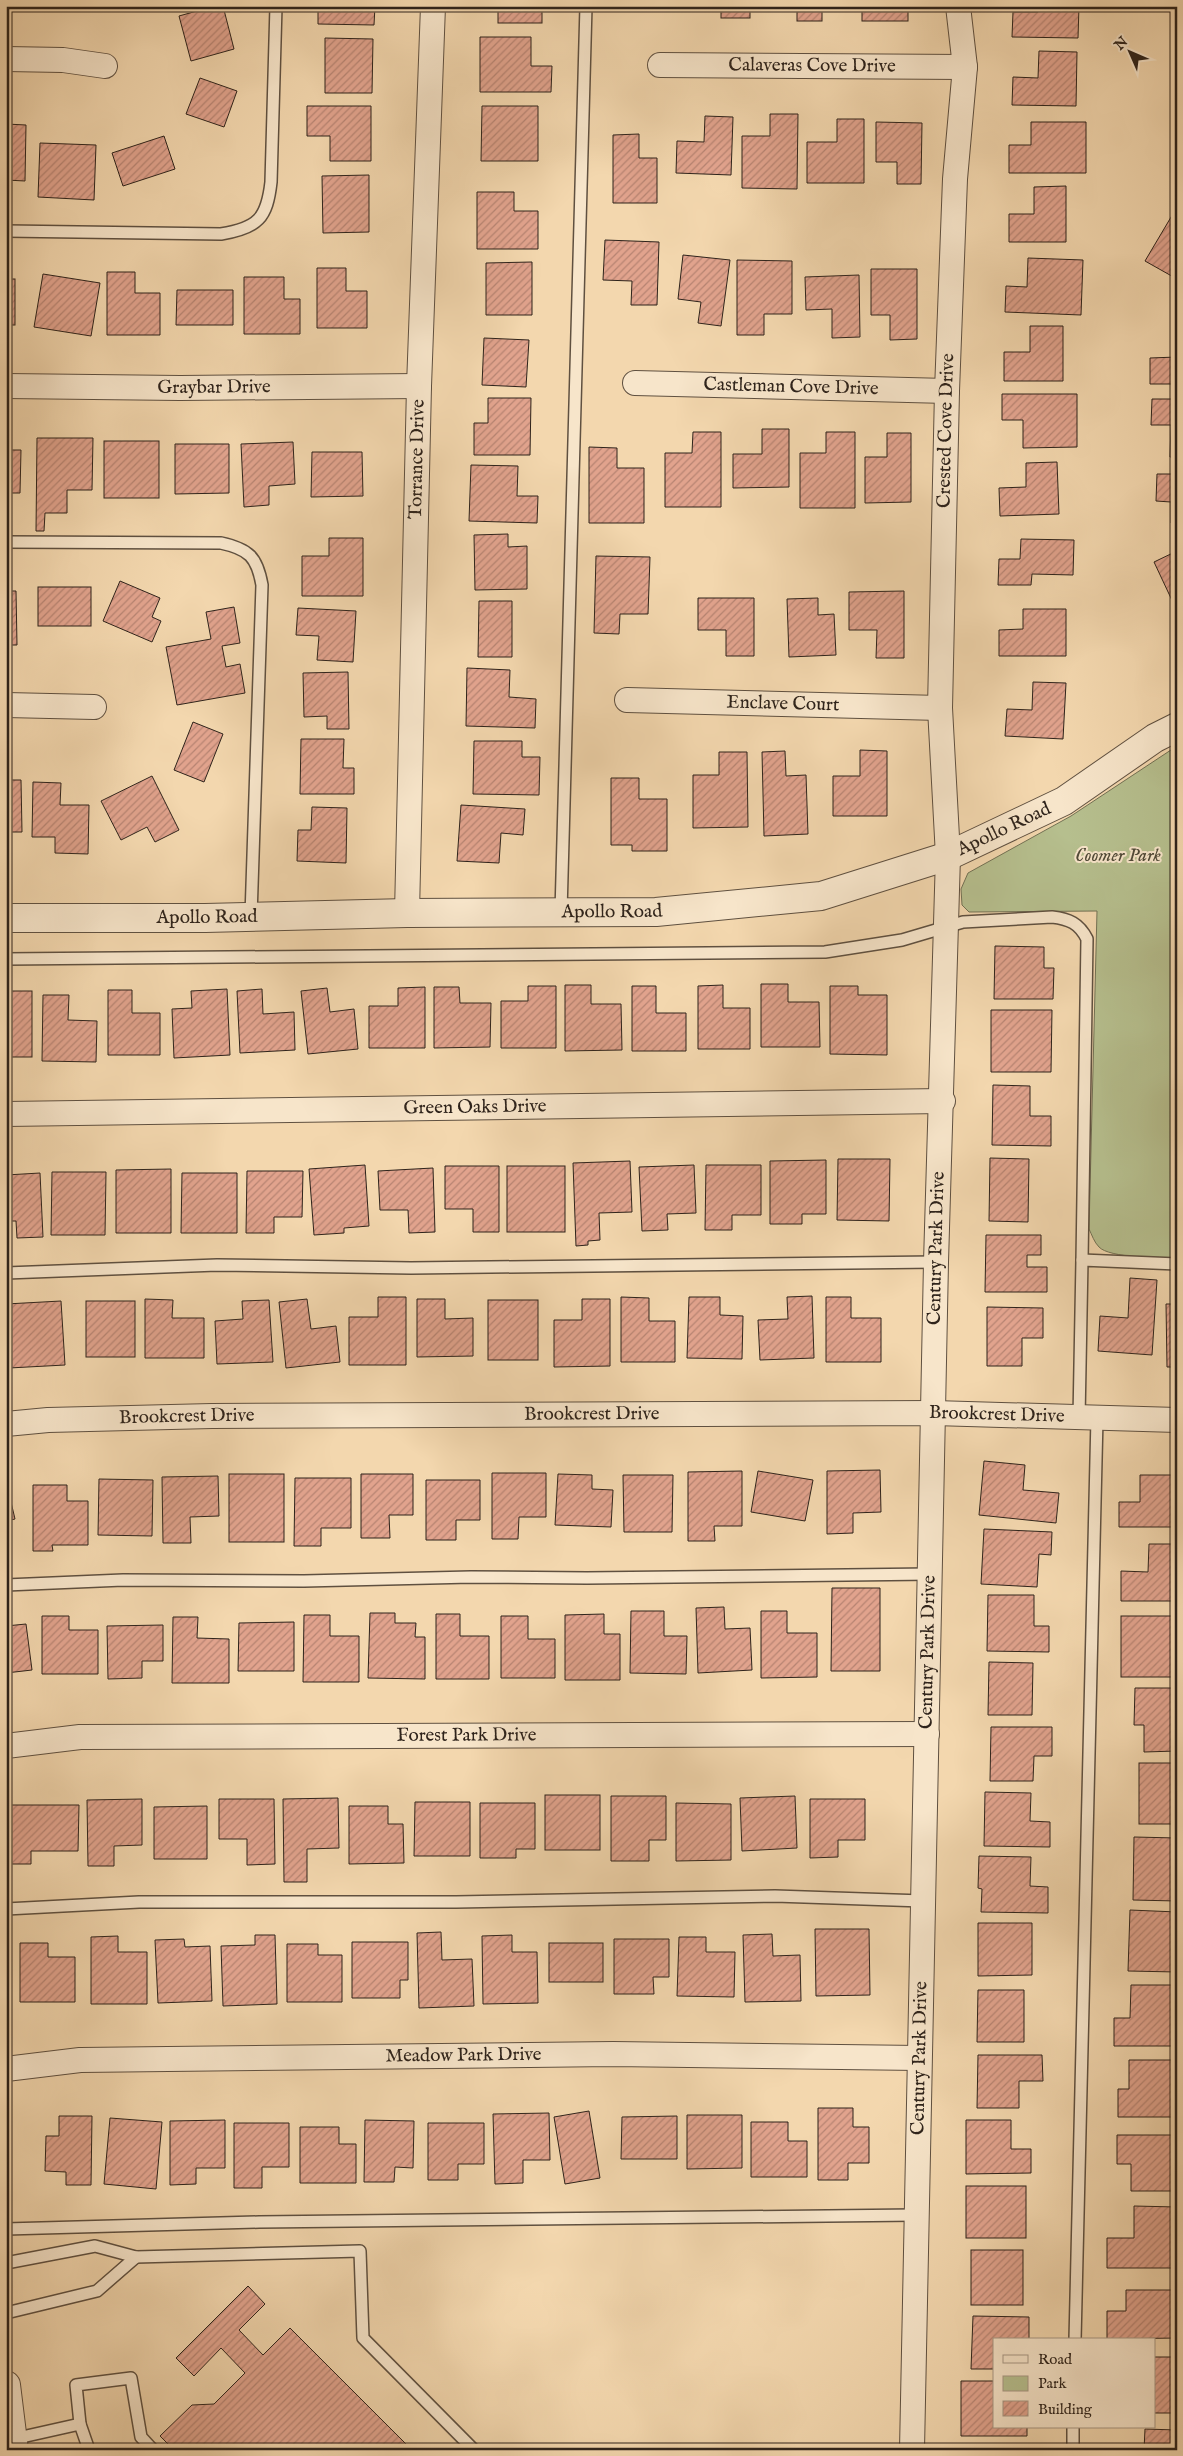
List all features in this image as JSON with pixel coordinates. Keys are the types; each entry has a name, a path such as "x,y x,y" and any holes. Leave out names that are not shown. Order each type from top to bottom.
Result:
{"street":[{"name":"Torrance Drive","path":"407,913 420,386 433,6"},
{"name":"Crested Cove Drive","path":"948,856 940,708 947,391 955,179 966,67 958,6"},
{"path":"6,59 63,60 105,66"},
{"name":"Calaveras Cove Drive","path":"660,66 966,67"},
{"name":"Castleman Cove Drive","path":"635,383 947,391"},
{"name":"Graybar Drive","path":"6,386 180,388 420,386"},
{"name":"Enclave Court","path":"627,700 940,708"},
{"path":"6,705 94,707"},
{"name":"Apollo Road","path":"6,918 656,912 821,896 948,856 1064,801 1155,738 1177,727"},
{"name":"Century Park Drive","path":"912,2450 915,2215 931,1574 936,1262 943,1101 948,856"},
{"name":"Green Oaks Drive","path":"6,1114 943,1101"},
{"name":"Brookcrest Drive","path":"6,1424 48,1420 212,1416 934,1413 1177,1420"},
{"name":"Forest Park Drive","path":"6,1746 80,1737 927,1734"},
{"name":"Meadow Park Drive","path":"6,2069 80,2060 110,2059 613,2054 919,2058"},
{"path":"6,2385 14,2444"}],"lane":[{"path":"6,231 221,234 240,231 257,222 268,206 272,182 276,6"},
{"path":"561,912 586,6"},
{"path":"6,542 221,543 238,546 251,555 259,568 262,585 250,916"},
{"path":"6,959 825,952 902,940 963,922 1052,917 1074,922 1082,931 1087,939 1082,1260 1088,1418 1076,2338"},
{"path":"1082,1260 1177,1264"},
{"path":"6,1273 217,1265 421,1268 936,1262"},
{"path":"6,1585 123,1580 304,1581 471,1577 587,1578 931,1574"},
{"path":"6,1909 139,1902 456,1902 775,1896 923,1901"},
{"path":"6,2230 259,2222 915,2215"},
{"path":"6,2263 95,2246 136,2257 360,2251 363,2338 474,2450"},
{"path":"6,2313 97,2291 136,2257"},
{"path":"88,2450 80,2424 76,2386 132,2378 141,2437 153,2450"},
{"path":"14,2444 80,2424"},
{"path":"1073,2428 1073,2450"}],"green space":[{"name":"Coomer Park","path":"1177,746 1177,1259 1136,1257 1105,1251 1094,1241 1089,1229 1097,911 969,912 962,905 961,889 968,873 1071,816"}],"building":[{"path":"215,6 223,6 234,49 191,61 179,16"},
{"path":"318,6 375,6 374,25 318,24"},
{"path":"498,6 542,6 542,23 498,23"},
{"path":"721,6 750,6 750,18 721,18"},
{"path":"797,6 822,6 822,21 797,21"},
{"path":"862,6 908,6 908,21 862,21"},
{"path":"1038,6 1079,6 1078,38 1012,37 1013,12 1038,12"},
{"path":"480,37 531,37 531,66 552,66 551,92 480,92"},
{"path":"325,38 373,39 372,93 325,93"},
{"path":"1039,51 1077,52 1076,106 1012,105 1013,77 1038,78"},
{"path":"200,78 237,91 224,127 186,114"},
{"path":"307,106 371,106 371,161 330,161 330,136 307,136"},
{"path":"482,106 538,106 538,161 481,161"},
{"path":"770,114 798,114 797,189 742,188 742,136 770,136"},
{"path":"705,116 733,117 731,175 676,173 677,141 704,142"},
{"path":"837,119 864,119 864,183 807,183 807,142 837,142"},
{"path":"876,122 922,123 921,184 897,184 897,162 876,162"},
{"path":"1031,122 1086,122 1086,173 1009,173 1009,145 1031,145"},
{"path":"6,124 26,125 25,181 6,180"},
{"path":"639,134 639,158 657,158 657,203 613,203 613,135"},
{"path":"164,136 175,169 123,186 112,153"},
{"path":"40,143 96,145 94,200 38,197"},
{"path":"369,175 369,232 323,233 322,176"},
{"path":"1066,186 1066,242 1009,242 1009,214 1034,214 1034,187"},
{"path":"477,192 514,192 514,211 538,211 538,249 477,249"},
{"path":"1177,207 1177,279 1145,261"},
{"path":"605,240 659,242 657,305 631,305 632,281 603,280"},
{"path":"683,255 730,260 721,326 698,323 701,302 678,299"},
{"path":"1028,258 1083,260 1081,315 1005,312 1006,286 1027,287"},
{"path":"737,260 792,261 792,314 764,314 764,335 737,335"},
{"path":"532,262 532,315 486,315 486,263"},
{"path":"317,268 346,268 346,291 367,291 367,328 317,328"},
{"path":"871,269 917,269 917,339 890,340 890,315 871,315"},
{"path":"107,272 135,272 135,293 160,293 160,335 107,335"},
{"path":"43,274 100,283 91,336 34,327"},
{"path":"859,275 860,337 832,338 832,309 806,310 805,277"},
{"path":"244,277 284,277 284,299 300,299 300,334 244,334"},
{"path":"6,279 15,279 15,325 6,325"},
{"path":"177,290 233,290 233,325 176,325"},
{"path":"1030,326 1063,326 1063,381 1004,381 1004,352 1030,352"},
{"path":"484,338 529,340 526,387 482,385"},
{"path":"1177,357 1177,384 1150,384 1150,358"},
{"path":"1002,394 1077,394 1077,447 1023,448 1023,420 1002,420"},
{"path":"488,398 531,398 530,455 474,455 474,423 488,423"},
{"path":"1152,399 1177,399 1177,457 1170,457 1171,425 1151,425"},
{"path":"762,429 789,429 789,487 733,488 733,454 762,454"},
{"path":"693,432 721,432 721,507 665,507 665,453 692,453"},
{"path":"826,432 855,432 855,508 800,508 800,453 826,453"},
{"path":"887,433 911,433 911,502 865,503 865,457 887,457"},
{"path":"37,438 93,438 92,490 67,490 67,513 45,513 44,531 36,531"},
{"path":"104,441 159,441 159,498 104,498"},
{"path":"293,442 295,484 269,486 269,505 244,507 241,444"},
{"path":"175,444 229,444 229,493 175,494"},
{"path":"589,447 617,448 617,468 644,468 644,523 589,523"},
{"path":"6,450 21,450 20,493 6,493"},
{"path":"312,452 362,452 363,496 311,497"},
{"path":"1057,462 1059,514 1000,516 999,488 1026,487 1026,463"},
{"path":"471,465 518,466 517,496 538,496 537,523 469,521"},
{"path":"1157,474 1177,474 1177,523 1171,523 1171,502 1156,501"},
{"path":"508,534 508,547 527,546 527,589 475,590 474,535"},
{"path":"329,538 363,538 363,596 302,596 302,556 329,556"},
{"path":"1021,539 1074,540 1073,575 1032,574 1031,585 998,585 999,559 1020,559"},
{"path":"1177,551 1177,611 1154,562"},
{"path":"596,556 650,557 648,614 620,614 619,634 594,633"},
{"path":"120,581 160,598 152,617 161,621 152,642 103,621"},
{"path":"38,587 91,587 91,626 38,626"},
{"path":"6,591 16,591 17,645 6,645"},
{"path":"904,591 904,658 876,658 877,630 849,630 849,592"},
{"path":"698,598 754,598 754,656 726,656 726,630 698,630"},
{"path":"818,598 818,615 834,614 836,655 789,657 787,599"},
{"path":"479,601 512,601 512,657 478,657"},
{"path":"234,607 240,643 222,646 226,667 240,664 245,693 177,705 166,647 211,639 206,612"},
{"path":"298,608 356,611 353,662 317,660 319,636 296,635"},
{"path":"1023,609 1066,609 1066,656 999,656 999,630 1023,629"},
{"path":"467,668 510,670 509,697 536,699 535,728 466,726"},
{"path":"348,672 349,729 327,729 327,716 304,717 303,673"},
{"path":"1033,682 1066,683 1063,739 1005,736 1007,709 1032,710"},
{"path":"193,722 223,734 204,782 174,770"},
{"path":"301,739 344,739 343,768 354,768 354,794 300,794"},
{"path":"474,741 522,741 522,757 540,757 539,795 473,794"},
{"path":"860,750 887,751 887,816 833,816 833,776 860,776"},
{"path":"785,751 786,776 806,775 808,834 764,836 762,752"},
{"path":"719,752 747,752 748,827 693,828 693,775 719,775"},
{"path":"152,776 179,830 155,842 147,827 121,840 101,801"},
{"path":"611,778 639,778 639,799 667,799 667,851 632,851 632,845 611,845"},
{"path":"6,780 21,780 22,832 6,832"},
{"path":"33,782 61,783 60,805 89,805 88,854 55,853 55,837 32,837"},
{"path":"461,805 525,809 523,835 501,833 499,863 457,861"},
{"path":"312,807 347,808 346,863 297,861 298,830 311,830"},
{"path":"995,946 1044,947 1044,968 1054,968 1053,999 994,999"},
{"path":"761,984 788,984 788,1002 819,1002 820,1047 761,1047"},
{"path":"565,985 591,985 591,1004 621,1004 622,1050 565,1051"},
{"path":"723,985 723,1008 750,1008 750,1049 698,1049 698,986"},
{"path":"528,986 556,986 556,1048 501,1048 501,1001 528,1001"},
{"path":"632,986 656,986 656,1013 686,1013 686,1051 632,1051"},
{"path":"830,986 858,986 858,995 887,995 887,1055 830,1054"},
{"path":"425,987 425,1048 369,1048 369,1006 398,1006 398,988"},
{"path":"434,987 459,987 460,1003 491,1003 490,1047 434,1048"},
{"path":"327,988 330,1012 354,1009 358,1049 308,1054 301,991"},
{"path":"227,989 230,1055 174,1058 172,1009 192,1008 191,991"},
{"path":"262,989 263,1014 294,1012 295,1050 240,1053 237,991"},
{"path":"108,990 132,990 132,1013 160,1013 160,1055 108,1055"},
{"path":"6,991 32,991 32,1057 6,1057"},
{"path":"43,995 69,995 68,1020 97,1021 96,1062 42,1061"},
{"path":"991,1010 1052,1010 1051,1072 991,1072"},
{"path":"993,1085 1030,1086 1030,1116 1051,1116 1051,1146 992,1145"},
{"path":"990,1158 1029,1159 1028,1222 989,1221"},
{"path":"838,1159 890,1159 889,1221 837,1220"},
{"path":"826,1160 826,1214 802,1214 802,1224 770,1224 770,1161"},
{"path":"630,1161 632,1212 599,1213 600,1240 588,1241 588,1245 576,1246 573,1163"},
{"path":"365,1165 369,1226 344,1228 344,1233 314,1235 309,1169"},
{"path":"694,1165 696,1213 667,1214 668,1230 642,1231 639,1167"},
{"path":"706,1165 761,1165 761,1215 732,1215 732,1230 705,1230"},
{"path":"445,1166 499,1166 499,1232 473,1232 473,1209 445,1209"},
{"path":"507,1166 565,1166 565,1232 507,1232"},
{"path":"433,1168 435,1232 409,1233 408,1210 380,1210 378,1171"},
{"path":"171,1169 171,1233 116,1233 116,1170"},
{"path":"247,1171 303,1171 302,1217 274,1217 274,1233 246,1233"},
{"path":"52,1172 106,1172 105,1235 51,1235"},
{"path":"40,1173 43,1237 17,1238 16,1221 6,1221 6,1175"},
{"path":"182,1173 237,1173 237,1233 181,1233"},
{"path":"986,1235 1041,1235 1041,1255 1027,1255 1027,1267 1047,1267 1047,1292 985,1292"},
{"path":"1130,1278 1157,1280 1152,1355 1098,1351 1100,1316 1128,1318"},
{"path":"812,1296 814,1358 760,1360 758,1320 788,1319 787,1297"},
{"path":"378,1297 406,1297 406,1365 349,1365 349,1317 378,1317"},
{"path":"621,1297 649,1298 649,1321 675,1321 675,1362 621,1362"},
{"path":"689,1297 720,1297 720,1315 743,1316 742,1359 687,1358"},
{"path":"826,1297 851,1297 851,1318 881,1318 881,1362 826,1362"},
{"path":"145,1299 173,1300 172,1318 204,1318 204,1358 145,1358"},
{"path":"307,1299 311,1329 336,1326 340,1362 286,1368 279,1302"},
{"path":"417,1299 445,1299 445,1319 473,1318 473,1356 417,1357"},
{"path":"582,1299 610,1299 610,1366 554,1367 554,1320 582,1320"},
{"path":"269,1300 273,1362 217,1364 215,1321 243,1319 242,1301"},
{"path":"488,1300 538,1300 538,1360 488,1360"},
{"path":"61,1301 65,1365 9,1368 6,1304"},
{"path":"86,1301 135,1301 135,1357 86,1357"},
{"path":"1166,1304 1177,1304 1177,1367 1167,1367"},
{"path":"987,1307 1043,1308 1043,1338 1022,1338 1022,1366 987,1366"},
{"path":"984,1461 1025,1465 1023,1490 1059,1493 1056,1523 979,1515"},
{"path":"880,1470 881,1512 853,1513 853,1533 827,1534 827,1471"},
{"path":"742,1471 742,1526 714,1526 715,1541 688,1541 688,1472"},
{"path":"758,1471 813,1480 805,1521 751,1512"},
{"path":"492,1473 546,1473 546,1517 519,1517 518,1539 492,1539"},
{"path":"229,1474 284,1474 284,1542 229,1542"},
{"path":"361,1474 413,1474 413,1515 389,1515 390,1538 361,1538"},
{"path":"558,1474 592,1475 592,1489 613,1490 611,1527 555,1525"},
{"path":"623,1475 673,1475 672,1532 624,1532"},
{"path":"1140,1475 1177,1475 1177,1527 1119,1527 1119,1502 1140,1502"},
{"path":"218,1476 219,1516 190,1517 191,1543 163,1543 162,1477"},
{"path":"295,1478 351,1478 351,1528 321,1528 321,1546 294,1546"},
{"path":"99,1479 153,1480 152,1536 98,1535"},
{"path":"426,1480 480,1480 480,1520 456,1520 456,1540 426,1540"},
{"path":"6,1481 15,1519 6,1521"},
{"path":"33,1485 67,1485 67,1501 88,1501 88,1545 52,1545 53,1551 33,1551"},
{"path":"984,1529 1052,1532 1051,1555 1039,1554 1037,1587 981,1584"},
{"path":"1149,1544 1177,1544 1177,1601 1121,1601 1121,1571 1148,1572"},
{"path":"832,1588 880,1588 880,1671 831,1671"},
{"path":"988,1595 1034,1595 1034,1626 1049,1626 1049,1652 987,1651"},
{"path":"724,1607 725,1629 750,1628 752,1670 698,1673 696,1608"},
{"path":"631,1611 664,1611 664,1636 687,1636 686,1674 630,1673"},
{"path":"761,1611 787,1611 787,1633 817,1633 817,1677 761,1678"},
{"path":"370,1613 395,1613 395,1623 416,1623 415,1637 425,1637 425,1679 368,1678"},
{"path":"436,1614 460,1614 460,1636 489,1636 489,1679 436,1679"},
{"path":"604,1614 604,1634 620,1634 620,1680 565,1680 565,1615"},
{"path":"304,1615 330,1615 330,1636 359,1636 359,1682 303,1682"},
{"path":"42,1616 69,1616 69,1630 98,1630 98,1674 42,1674"},
{"path":"501,1616 528,1616 528,1639 555,1639 555,1678 501,1678"},
{"path":"1121,1616 1177,1616 1177,1677 1121,1677"},
{"path":"173,1617 198,1617 197,1638 229,1639 229,1683 172,1683"},
{"path":"294,1622 294,1671 238,1671 239,1623"},
{"path":"26,1624 32,1670 6,1673 6,1626"},
{"path":"163,1625 163,1661 142,1661 142,1678 108,1679 107,1626"},
{"path":"989,1662 1033,1663 1032,1715 988,1715"},
{"path":"1135,1688 1177,1688 1177,1751 1144,1752 1144,1725 1134,1725"},
{"path":"991,1727 1052,1727 1052,1756 1034,1756 1033,1781 990,1781"},
{"path":"1139,1763 1177,1763 1177,1824 1139,1824"},
{"path":"985,1792 1031,1793 1030,1821 1050,1822 1050,1847 984,1846"},
{"path":"545,1795 600,1795 600,1850 545,1850"},
{"path":"611,1796 666,1796 666,1840 649,1840 649,1861 611,1861"},
{"path":"795,1796 797,1848 742,1851 740,1798"},
{"path":"338,1798 339,1848 307,1849 307,1882 284,1882 283,1799"},
{"path":"142,1799 142,1845 114,1846 114,1866 88,1866 87,1800"},
{"path":"219,1799 274,1799 275,1864 247,1865 247,1839 219,1839"},
{"path":"810,1799 865,1799 865,1840 838,1840 838,1857 810,1858"},
{"path":"415,1802 470,1802 470,1856 414,1856"},
{"path":"480,1803 535,1803 535,1849 516,1849 516,1858 480,1858"},
{"path":"676,1803 731,1804 731,1860 676,1861"},
{"path":"6,1805 79,1805 78,1851 31,1851 31,1864 6,1864"},
{"path":"207,1806 207,1859 154,1859 154,1807"},
{"path":"349,1806 388,1806 388,1824 403,1824 404,1863 349,1864"},
{"path":"1134,1837 1177,1838 1177,1901 1133,1900"},
{"path":"979,1856 1031,1857 1030,1886 1048,1887 1048,1913 981,1912 982,1889 978,1888"},
{"path":"1130,1910 1177,1912 1177,1972 1128,1971"},
{"path":"978,1923 1032,1923 1032,1975 978,1976"},
{"path":"815,1929 869,1929 870,1995 816,1996"},
{"path":"441,1932 442,1960 472,1959 474,2006 419,2008 417,1933"},
{"path":"772,1934 773,1956 800,1955 801,2001 745,2002 743,1935"},
{"path":"255,1935 275,1935 277,2004 223,2006 221,1946 255,1945"},
{"path":"512,1935 512,1952 537,1952 538,2003 483,2004 482,1936"},
{"path":"118,1936 118,1952 147,1952 147,2004 91,2004 91,1937"},
{"path":"679,1937 706,1937 706,1952 735,1952 734,1997 677,1996"},
{"path":"184,1939 185,1947 210,1946 212,2001 158,2003 155,1940"},
{"path":"614,1939 669,1939 669,1977 653,1977 654,1994 614,1994"},
{"path":"352,1942 408,1942 408,1980 400,1980 400,1998 352,1998"},
{"path":"20,1943 48,1943 48,1957 75,1957 75,2002 20,2002"},
{"path":"549,1943 603,1943 603,1982 549,1982"},
{"path":"287,1944 318,1944 318,1955 342,1955 342,2002 287,2002"},
{"path":"1131,1985 1177,1985 1177,2046 1114,2046 1114,2018 1130,2018"},
{"path":"978,1990 1024,1990 1024,2042 977,2042"},
{"path":"978,2055 1042,2055 1043,2081 1019,2081 1019,2108 977,2108"},
{"path":"1129,2060 1176,2060 1175,2117 1118,2117 1118,2089 1129,2089"},
{"path":"818,2108 853,2108 853,2127 869,2127 869,2163 848,2163 848,2180 818,2180"},
{"path":"589,2111 600,2178 565,2184 554,2117"},
{"path":"549,2113 550,2160 523,2160 523,2183 495,2184 493,2114"},
{"path":"687,2115 742,2115 742,2168 687,2169"},
{"path":"59,2116 92,2116 91,2185 66,2185 66,2172 45,2171 46,2136 59,2136"},
{"path":"677,2116 677,2159 621,2159 622,2117"},
{"path":"110,2118 162,2122 156,2189 104,2184"},
{"path":"225,2120 225,2168 196,2168 196,2184 170,2185 170,2121"},
{"path":"365,2120 414,2121 413,2168 395,2167 394,2182 364,2182"},
{"path":"966,2120 1011,2120 1011,2149 1031,2149 1031,2173 966,2174"},
{"path":"751,2122 788,2122 788,2141 807,2141 807,2177 751,2177"},
{"path":"234,2123 289,2123 289,2167 262,2167 262,2188 234,2188"},
{"path":"428,2123 484,2123 484,2164 458,2164 458,2180 428,2180"},
{"path":"300,2127 339,2127 339,2144 356,2144 356,2183 300,2183"},
{"path":"1117,2135 1177,2135 1177,2191 1131,2191 1131,2164 1117,2164"},
{"path":"966,2186 1026,2186 1026,2238 966,2238"},
{"path":"1134,2206 1177,2207 1177,2268 1107,2268 1107,2238 1134,2238"},
{"path":"971,2250 1023,2250 1023,2305 971,2305"},
{"path":"248,2286 265,2304 239,2330 263,2355 290,2328 412,2450 174,2450 160,2436 192,2405 214,2404 245,2373 221,2348 194,2376 176,2358"},
{"path":"1126,2290 1177,2290 1177,2338 1107,2338 1107,2311 1126,2311"},
{"path":"973,2316 1029,2317 1029,2338 993,2338 993,2369 971,2369"},
{"path":"1156,2357 1173,2357 1173,2413 1156,2413"},
{"path":"961,2381 993,2381 993,2428 1027,2428 1027,2436 961,2436"},
{"path":"1145,2429 1177,2430 1177,2450 1144,2450"},
{"path":"961,2446 1026,2446 1026,2450 961,2450"}]}
